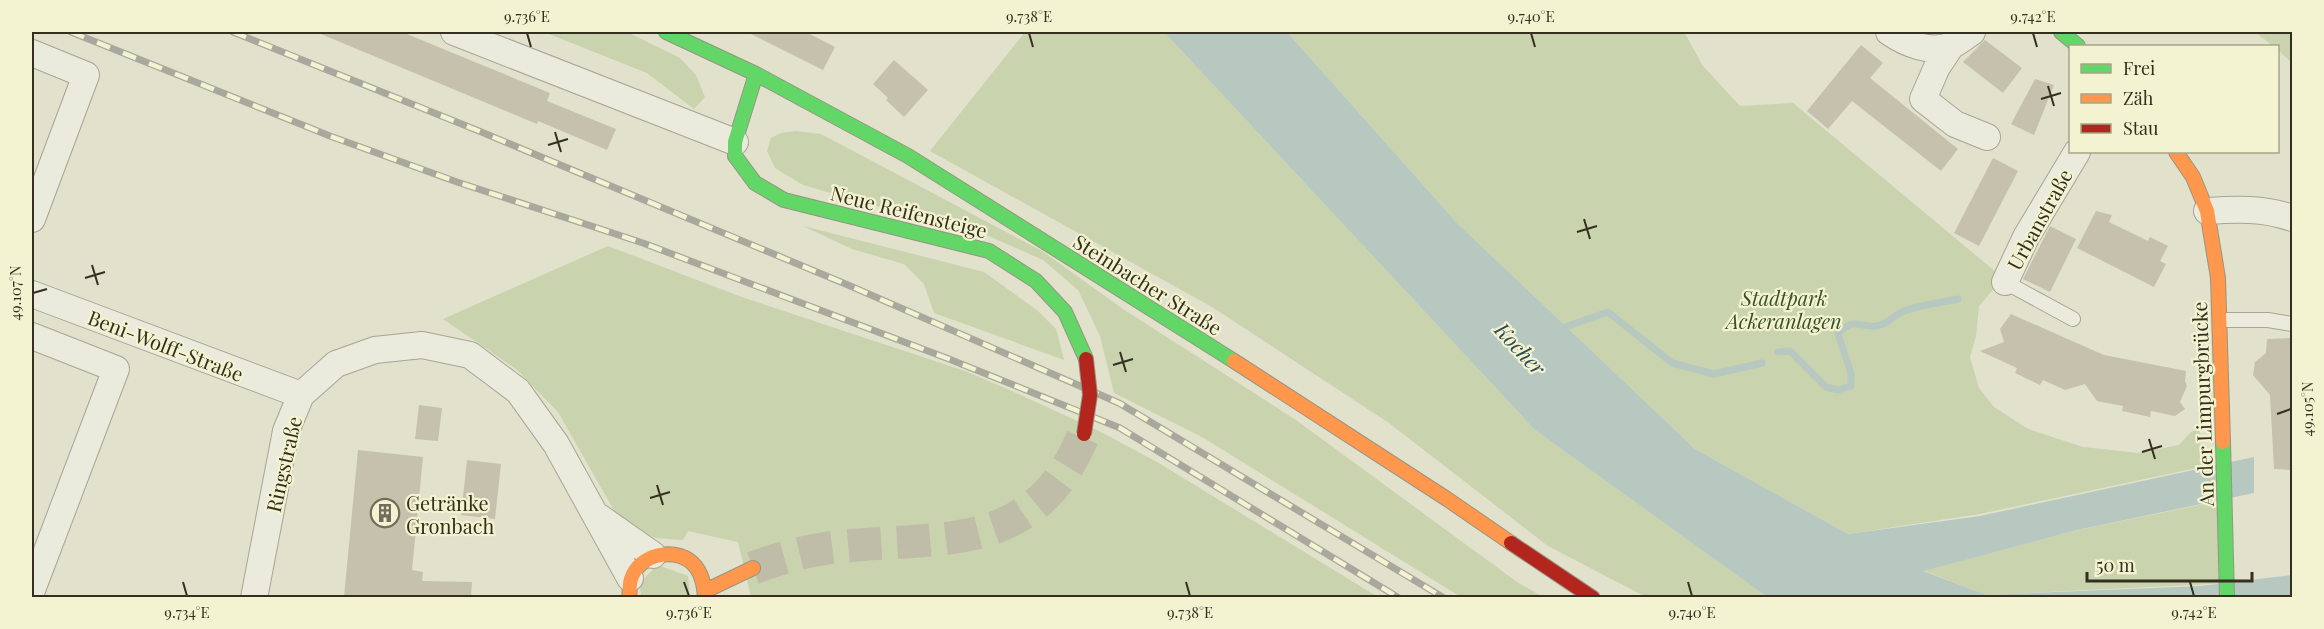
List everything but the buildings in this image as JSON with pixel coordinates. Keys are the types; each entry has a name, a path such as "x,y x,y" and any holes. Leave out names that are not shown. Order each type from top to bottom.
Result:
{"main road":[{"name":"Steinbacher Straße","path":"666,32 756,74 908,156 1176,323 1593,597"},
{"path":"2061,32 2077,45"},
{"path":"735,142 756,74"},
{"name":"Neue Reifensteige","path":"735,142 735,156 755,183 784,200 989,251 1036,281 1065,312 1086,359 1090,395 1084,434"},
{"name":"An der Limpurgbrücke","path":"2177,153 2193,177 2207,211 2218,278 2227,597"},
{"path":"630,588 643,561 653,555 675,554 685,557 701,573 705,594 746,570 701,573"}],"street":[{"path":"454,32 735,142"},
{"path":"1889,32 1900,40 1927,49 1962,39"},
{"path":"1962,39 1936,68 1923,99 1955,124 1987,137"},
{"path":"32,53 86,75 32,219"},
{"name":"Urbanstraße","path":"2005,282 2026,237 2076,153"},
{"path":"2207,211 2241,209 2272,211 2292,218"},
{"name":"Beni-Wolff-Straße","path":"32,294 301,395"},
{"path":"32,336 116,369 32,590"},
{"name":"Ringstraße","path":"254,597 286,431 301,395 336,364 375,350 422,345 470,355 518,391 555,444 594,514 630,588"},
{"name":"Ringstraße","path":"594,514 653,555"}],"lane":[{"name":"Urbanstraße","path":"2005,282 2073,319"},
{"path":"2220,320 2268,320 2292,324"}],"green space":[{"path":"544,32 627,32 680,58 696,75 705,97 694,109 647,73"},
{"path":"1025,32 1164,32 1535,430 1767,597 1646,597 1548,546 1389,423 1212,307 930,151"},
{"name":"Stadtpark Ackeranlagen","path":"1287,32 1684,32 1703,66 1740,106 1793,103 2003,278 1979,306 1976,336 1970,357 1979,388 1994,407 2028,429 2083,447 2138,453 2179,445 2191,432 2200,428 2201,467 1980,514 1848,534 1695,449 1457,223"},
{"path":"2255,32 2292,32 2292,63 2279,51 2279,45 2272,45"},
{"path":"796,131 821,134 1042,251 1123,309 1296,420 1517,582 1543,597 1461,597 1202,437 1114,393 1100,336 1078,290 1043,260 966,226 868,204 803,185 775,168 767,151 771,138 781,133"},
{"path":"803,226 984,272 1038,311 1056,329 1064,360 934,313 924,284 904,264 852,249"},
{"path":"608,246 739,296 965,371 1014,392 1097,430 1157,462 1378,597 751,597 738,542 688,531 683,540 655,538 620,521 558,412 516,369 443,319"},
{"path":"2229,499 2231,583 1987,595 1922,570 2078,530"},
{"path":"657,565 688,576 690,597 641,597 640,583"}],"water":[{"name":"Kocher","path":"1164,32 1287,32 1457,223 1695,449 1848,534 1980,516 2254,457 2254,493 2077,530 1923,571 1987,595 2200,586 2292,575 2292,597 1767,597 1535,430"}],"waterway":[{"path":"1778,352 1790,351 1826,387 1838,390 1851,386 1851,373 1838,334 1848,325 1877,326 1908,310 1958,299"},
{"path":"1559,329 1608,312 1672,363 1714,374 1762,363"}],"tunnel":[{"path":"753,568 789,556 828,548 943,539 978,533 1009,521 1038,503 1063,474 1084,434"}],"railway":[{"path":"71,32 330,136 457,182 643,243 949,359 1120,428 1399,598"},
{"path":"233,32 479,131 848,285 1119,403 1444,598"}],"traffic: fast":[{"path":"666,32 756,74 908,156 1234,361"},
{"path":"2061,32 2077,45"},
{"path":"756,74 735,142 735,156 755,183 784,200 989,251 1036,281 1065,312 1086,359"},
{"path":"2223,442 2227,598"}],"traffic: slow":[{"path":"2177,153 2193,177 2207,211 2218,278 2223,442"},
{"path":"1234,361 1511,543"},
{"path":"629,598 630,581 635,570 651,558 670,554 689,560 696,567 703,582 705,598"},
{"path":"705,591 753,568"}],"traffic: jam":[{"path":"1084,434 1090,395 1086,359"},
{"path":"1511,543 1593,598"}],"place":[{"name":"Getränke Gronbach","path":"385,513"}]}
